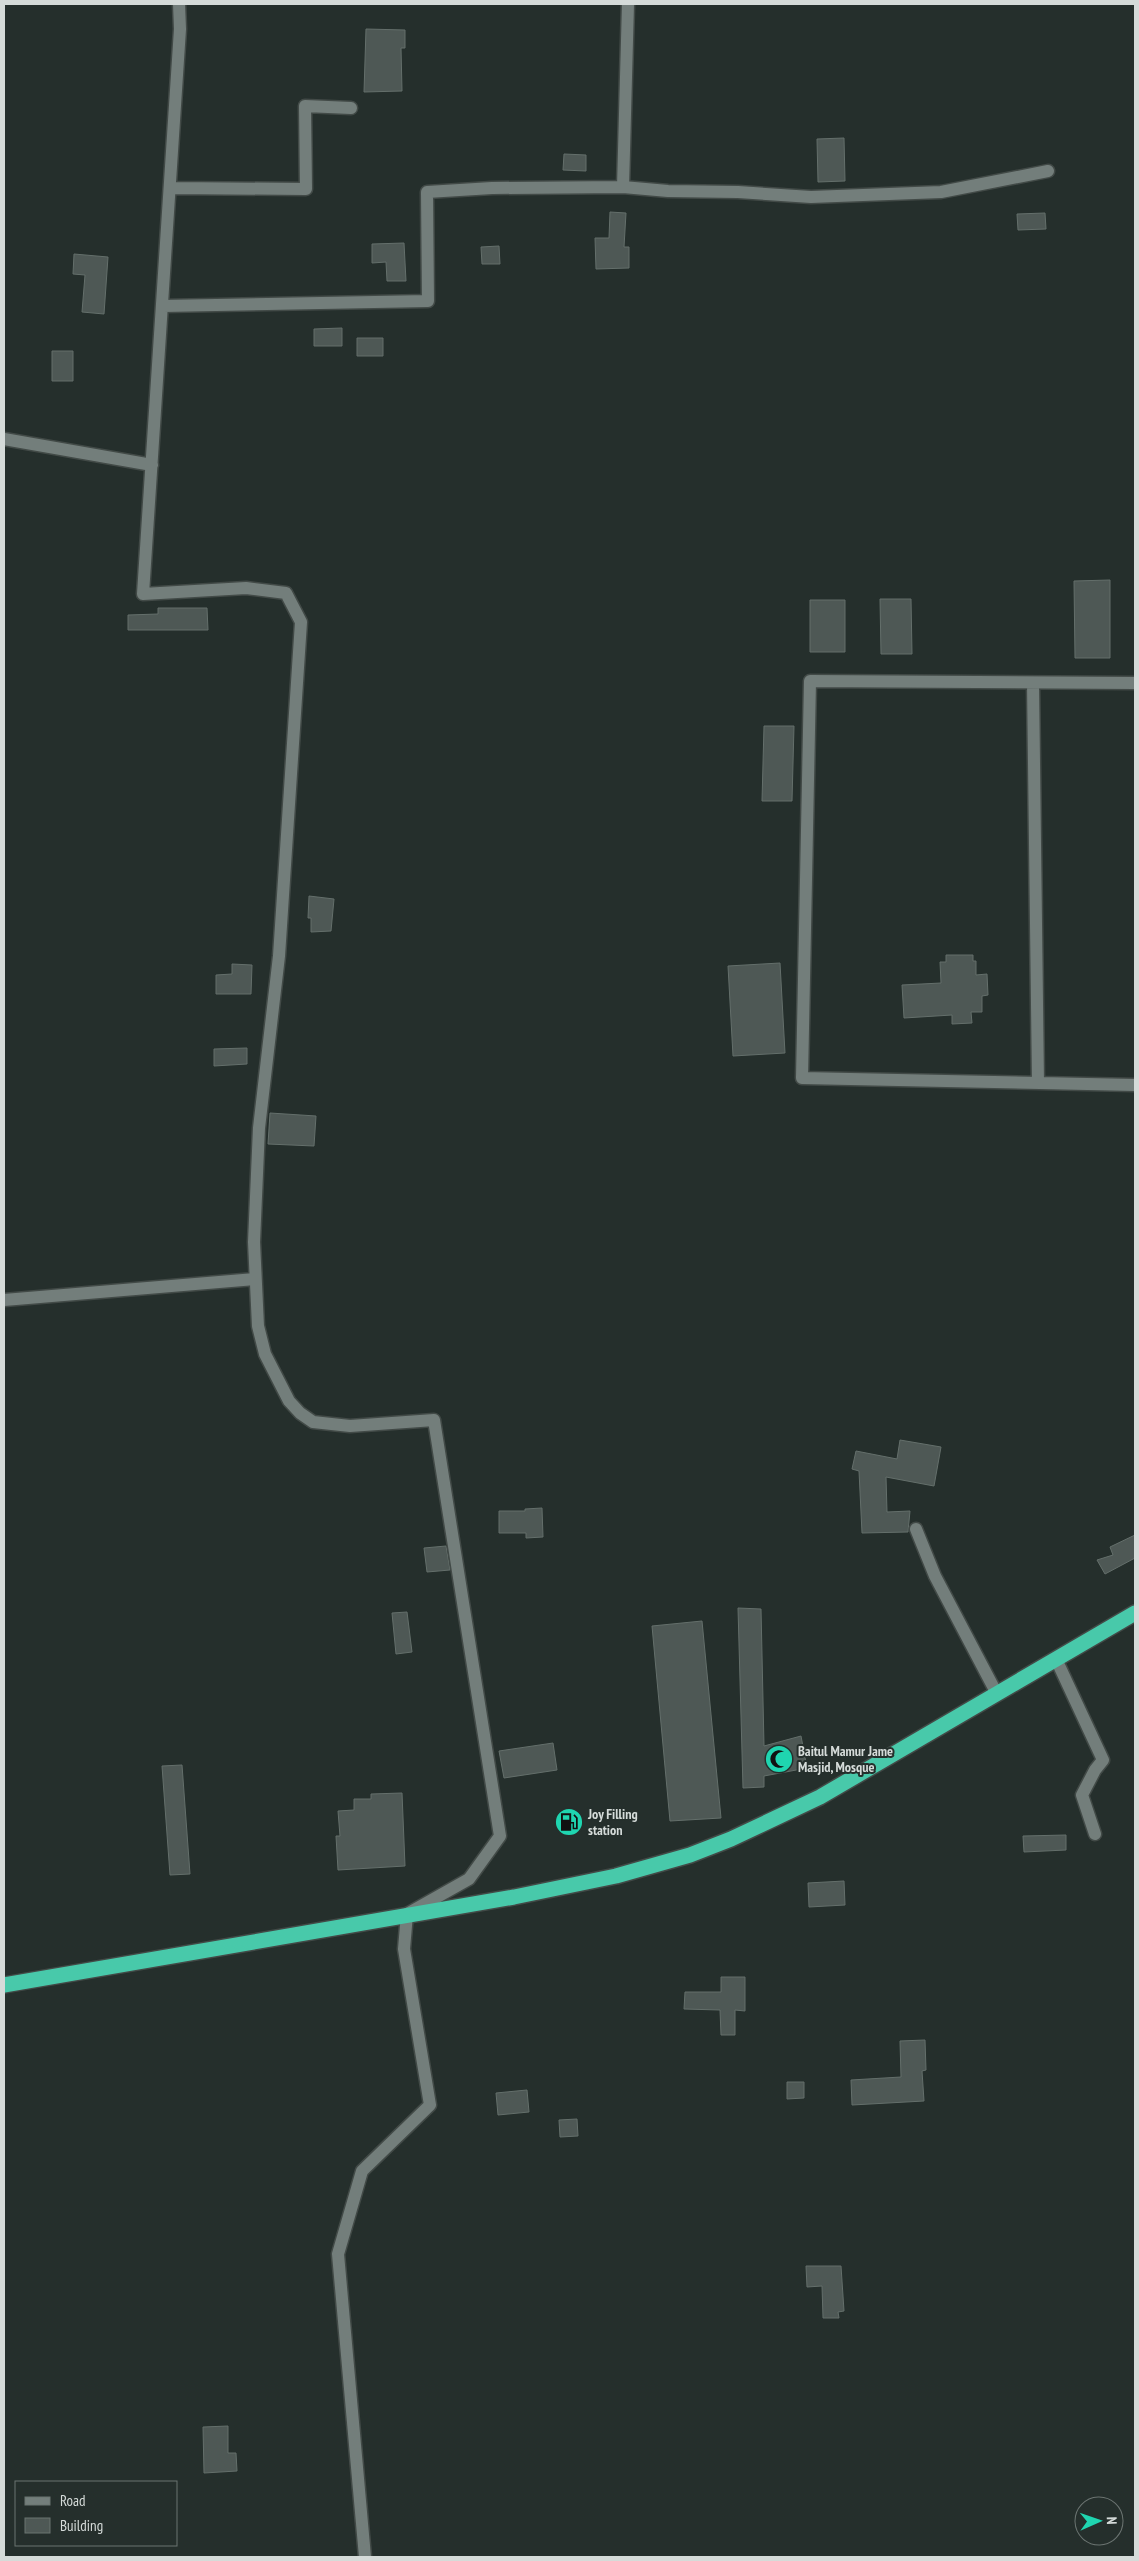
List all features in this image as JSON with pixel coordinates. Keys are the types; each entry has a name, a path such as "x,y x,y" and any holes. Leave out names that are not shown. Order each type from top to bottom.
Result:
{"highway":[{"path":"4,1985 406,1914 514,1897 616,1876 690,1855 731,1839 836,1789 1135,1612"}],"street":[{"path":"179,4 180,29 143,594 246,588 286,593 301,622 279,956 259,1128 255,1279 258,1326 265,1354 289,1401 300,1413 313,1422 333,1425 434,1420 500,1836 469,1880 406,1914 404,1950 430,2105 362,2171 338,2254 366,2557"},
{"path":"623,187 628,4"},
{"path":"170,188 306,189 305,106 351,108"},
{"path":"163,306 428,302 427,192 492,188 623,187 668,191 738,192 820,197 941,192 1048,171"},
{"path":"4,439 152,464"},
{"path":"1135,683 810,681 802,1078 1135,1085"},
{"path":"1033,683 1038,1083"},
{"path":"4,1300 255,1279"},
{"path":"916,1529 935,1576 998,1694"},
{"path":"1056,1659 1103,1760 1095,1770 1082,1795 1095,1834"}],"building":[{"path":"366,29 405,30 405,48 401,48 402,91 364,92"},
{"path":"844,138 845,181 818,182 817,139"},
{"path":"564,154 586,155 586,171 563,170"},
{"path":"610,212 626,213 624,247 629,247 629,268 596,269 595,238 609,238"},
{"path":"1045,213 1046,229 1018,230 1017,214"},
{"path":"404,243 406,281 387,281 386,262 372,263 372,244"},
{"path":"499,246 500,264 482,264 481,247"},
{"path":"74,254 108,257 104,314 82,312 85,275 73,274"},
{"path":"342,328 342,346 314,346 314,329"},
{"path":"357,338 383,338 383,356 357,356"},
{"path":"52,351 73,351 73,381 52,381"},
{"path":"1110,580 1110,658 1075,658 1074,581"},
{"path":"880,599 911,599 912,654 881,654"},
{"path":"810,600 845,600 845,652 810,652"},
{"path":"158,608 207,608 208,630 128,630 128,615 158,614"},
{"path":"764,726 794,726 792,801 762,801"},
{"path":"309,896 334,899 331,931 311,932 311,918 308,918"},
{"path":"946,955 973,955 973,961 976,961 976,975 987,974 988,995 982,996 982,1012 971,1012 972,1023 952,1024 952,1015 904,1018 902,985 941,983 940,962 946,962"},
{"path":"780,963 785,1053 733,1056 728,966"},
{"path":"232,964 252,965 251,994 216,994 216,975 232,974"},
{"path":"247,1048 247,1064 214,1066 214,1049"},
{"path":"270,1113 316,1116 314,1146 268,1144"},
{"path":"900,1440 941,1447 934,1486 886,1477 887,1512 910,1511 908,1532 862,1533 859,1471 852,1469 856,1451 897,1459"},
{"path":"542,1508 543,1537 526,1538 526,1533 499,1533 499,1511 525,1511 525,1509"},
{"path":"1135,1535 1135,1558 1105,1574 1097,1560 1113,1555 1110,1547"},
{"path":"446,1546 450,1570 427,1572 424,1548"},
{"path":"738,1608 761,1609 764,1746 801,1736 807,1768 764,1776 764,1787 743,1788"},
{"path":"407,1612 412,1652 396,1654 392,1613"},
{"path":"702,1621 721,1818 670,1821 652,1626"},
{"path":"553,1743 557,1770 504,1778 499,1751"},
{"path":"182,1765 190,1874 170,1875 162,1766"},
{"path":"402,1793 405,1866 338,1870 336,1836 340,1836 338,1811 354,1810 354,1799 371,1799 371,1794"},
{"path":"1066,1835 1066,1850 1024,1852 1023,1836"},
{"path":"844,1881 845,1905 809,1907 808,1883"},
{"path":"721,1977 745,1977 745,2011 735,2010 735,2035 721,2035 720,2010 684,2009 685,1992 721,1992"},
{"path":"925,2040 926,2070 922,2071 924,2101 852,2105 851,2080 901,2077 900,2041"},
{"path":"787,2082 804,2082 804,2098 787,2099"},
{"path":"527,2090 529,2112 498,2115 496,2093"},
{"path":"577,2119 578,2136 560,2137 559,2120"},
{"path":"806,2266 841,2266 844,2311 838,2312 839,2318 823,2318 822,2286 807,2287"},
{"path":"228,2426 228,2453 236,2453 237,2471 204,2473 203,2427"}],"place":[{"name":"Baitul Mamur Jame Masjid, Mosque","path":"779,1759"},
{"name":"Joy Filling station","path":"569,1822"}]}
